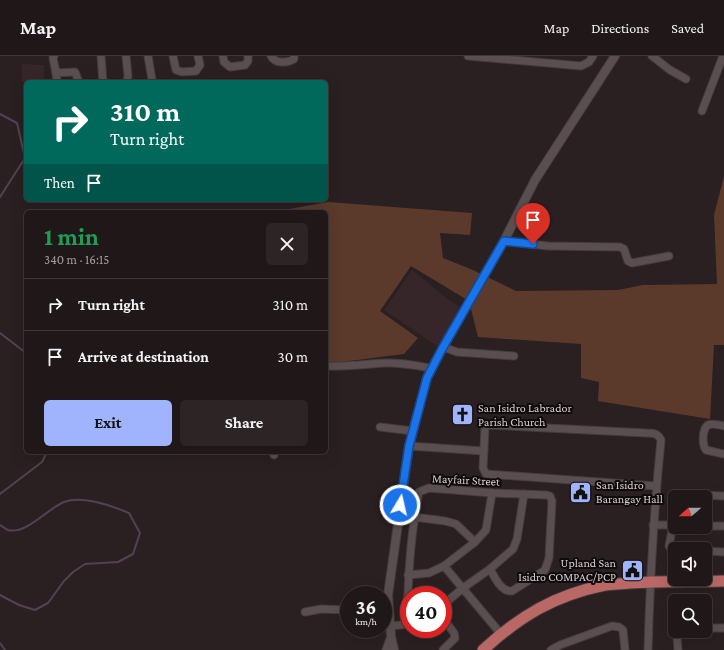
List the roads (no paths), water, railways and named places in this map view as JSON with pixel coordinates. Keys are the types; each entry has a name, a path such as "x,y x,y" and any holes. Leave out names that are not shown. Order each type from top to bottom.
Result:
{"main road":[{"path":"483,650 501,634 534,610 570,594 606,585 650,582 724,582"}],"street":[{"path":"101,56 104,80"},
{"path":"126,56 127,80"},
{"path":"148,56 152,80"},
{"path":"174,56 176,70 182,72 196,71 200,65 198,56"},
{"path":"223,56 224,62 230,67 245,65 248,61 248,56"},
{"path":"271,56 274,61 277,62 291,60 294,56"},
{"path":"468,56 558,59 585,65 593,56"},
{"path":"389,586 409,446 427,378 442,347 504,241 535,180 615,56"},
{"path":"652,56 670,70 686,79"},
{"path":"702,111 723,56"},
{"path":"53,57 57,80"},
{"path":"56,73 75,72 78,80"},
{"path":"504,241 548,246 620,247 624,249 628,261 632,263 669,256"},
{"path":"442,347 457,352 514,356"},
{"path":"328,366 351,367 401,363 432,368"},
{"path":"724,426 712,424 708,425 702,442 706,450 724,454"},
{"path":"380,427 413,431"},
{"path":"648,650 653,525 661,440 659,436 656,434 485,427 483,468 486,474 656,486"},
{"path":"409,446 484,451"},
{"name":"Mayfair Street","path":"408,586 414,517 419,492 422,490 428,488 550,496 552,501 549,558 545,570 512,592 507,592 502,588 490,569"},
{"path":"408,575 429,572 444,566 475,542 486,530 492,493"},
{"path":"452,597 490,569 513,549 517,539 524,494"},
{"path":"712,496 724,496"},
{"path":"414,517 456,524 475,542"},
{"path":"653,525 668,525"},
{"path":"712,526 724,526"},
{"path":"712,551 724,552"},
{"path":"444,566 501,634"},
{"path":"305,612 320,608 340,609"},
{"path":"551,650 560,645 612,626 619,627 623,630 624,650"},
{"path":"712,628 724,628"},
{"path":"443,650 455,638 452,630"},
{"path":"386,650 390,638"},
{"path":"391,638 394,650"},
{"path":"677,638 678,650"}],"waterway":[{"path":"0,114 17,123 24,154"},
{"path":"0,197 24,160"},
{"path":"0,333 24,351"},
{"path":"0,494 42,462 46,454"},
{"path":"0,525 8,530 15,531 22,529 57,505 72,500 80,500 97,502 129,513 140,533 133,554 118,562 85,564 73,572 64,581 48,603 35,610 19,605 0,595"},
{"path":"0,643 5,650"}],"place":[{"name":"San Isidro Labrador Parish Church","path":"462,415"},
{"name":"San Isidro Barangay Hall","path":"580,492"},
{"name":"Upland San Isidro COMPAC/PCP","path":"632,570"}]}
